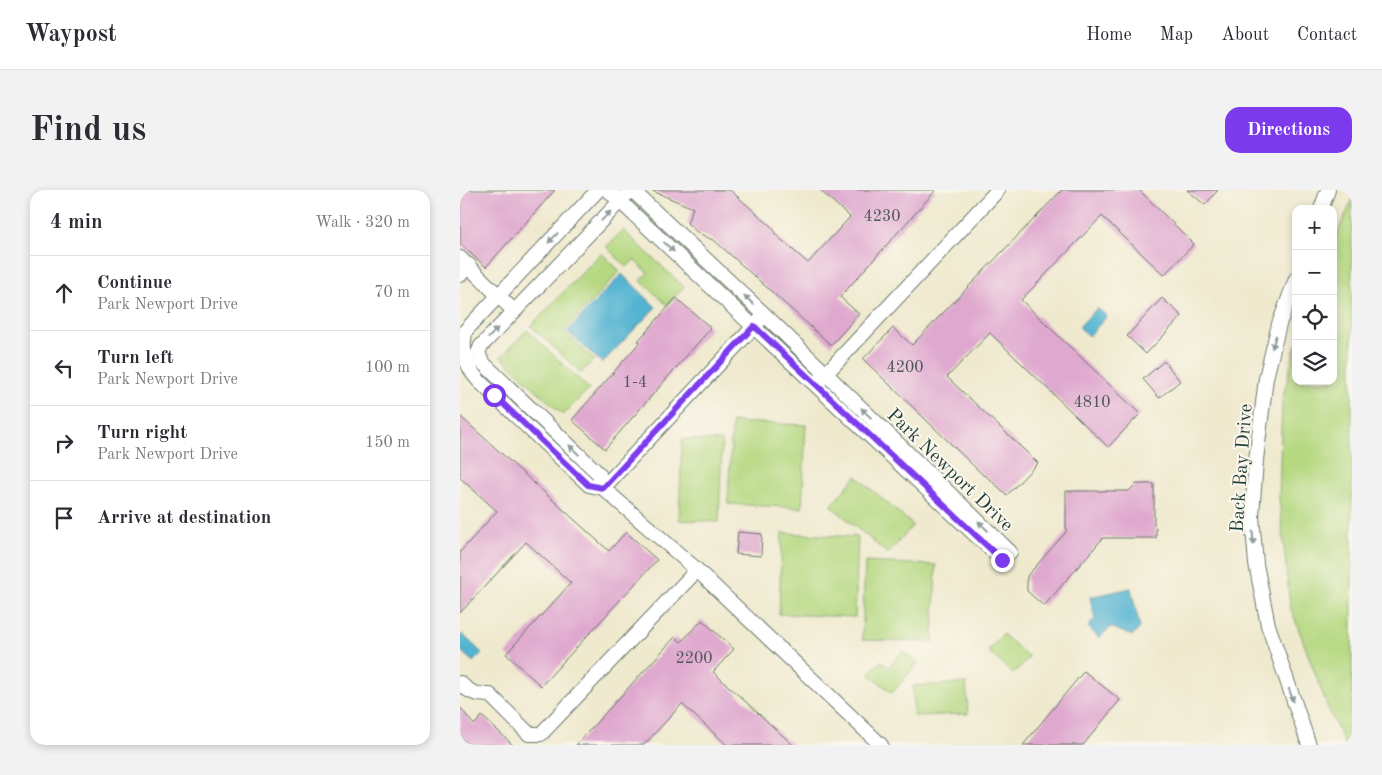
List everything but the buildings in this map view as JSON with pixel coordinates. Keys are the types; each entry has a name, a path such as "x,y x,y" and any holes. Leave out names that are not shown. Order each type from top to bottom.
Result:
{"street":[{"path":"598,190 466,330 461,338 462,352 473,374 588,485 603,488 697,570 881,745"},
{"name":"Park Newport Drive","path":"478,353 481,346 514,311 620,202 632,190 765,315 1010,552 1002,560 754,326 620,202 608,190"},
{"path":"815,385 998,190"},
{"path":"1322,205 1328,190"},
{"path":"463,266 514,311"},
{"name":"Back Bay Drive","path":"1292,290 1277,332 1266,378 1256,460 1252,516 1256,564 1268,625 1309,745"},
{"path":"603,488 765,315"},
{"path":"462,352 478,353 483,363 599,474 603,488"},
{"path":"460,684 469,692 490,695 535,740 697,570"}],"green space":[{"path":"1352,200 1352,745 1345,745 1328,708 1290,606 1279,497 1282,401 1292,360 1292,385 1337,385 1337,234"},
{"path":"623,230 684,287 667,305 641,281 648,273 634,260 627,267 606,247"},
{"path":"601,253 620,271 564,331 594,360 581,373 531,326"},
{"path":"527,330 589,389 563,415 501,357"},
{"path":"732,422 806,425 802,508 728,504"},
{"path":"682,439 722,441 719,522 679,520"},
{"path":"856,476 913,525 888,554 831,506"},
{"path":"782,533 858,537 855,617 779,614"},
{"path":"865,562 936,565 933,642 862,640"},
{"path":"1003,634 1029,657 1013,674 988,651"},
{"path":"903,651 918,663 892,693 869,674 881,661 889,667"},
{"path":"966,683 968,714 914,716 913,686"}],"water":[{"path":"622,274 656,307 602,363 567,331"},
{"path":"1097,308 1107,316 1089,336 1079,327"},
{"path":"1131,588 1140,628 1132,636 1111,627 1099,638 1088,627 1095,619 1090,597"},
{"path":"462,634 482,653 473,662 460,650 460,637"}],"route":[{"path":"494,395 588,485 603,488 754,326 1002,560"}]}
